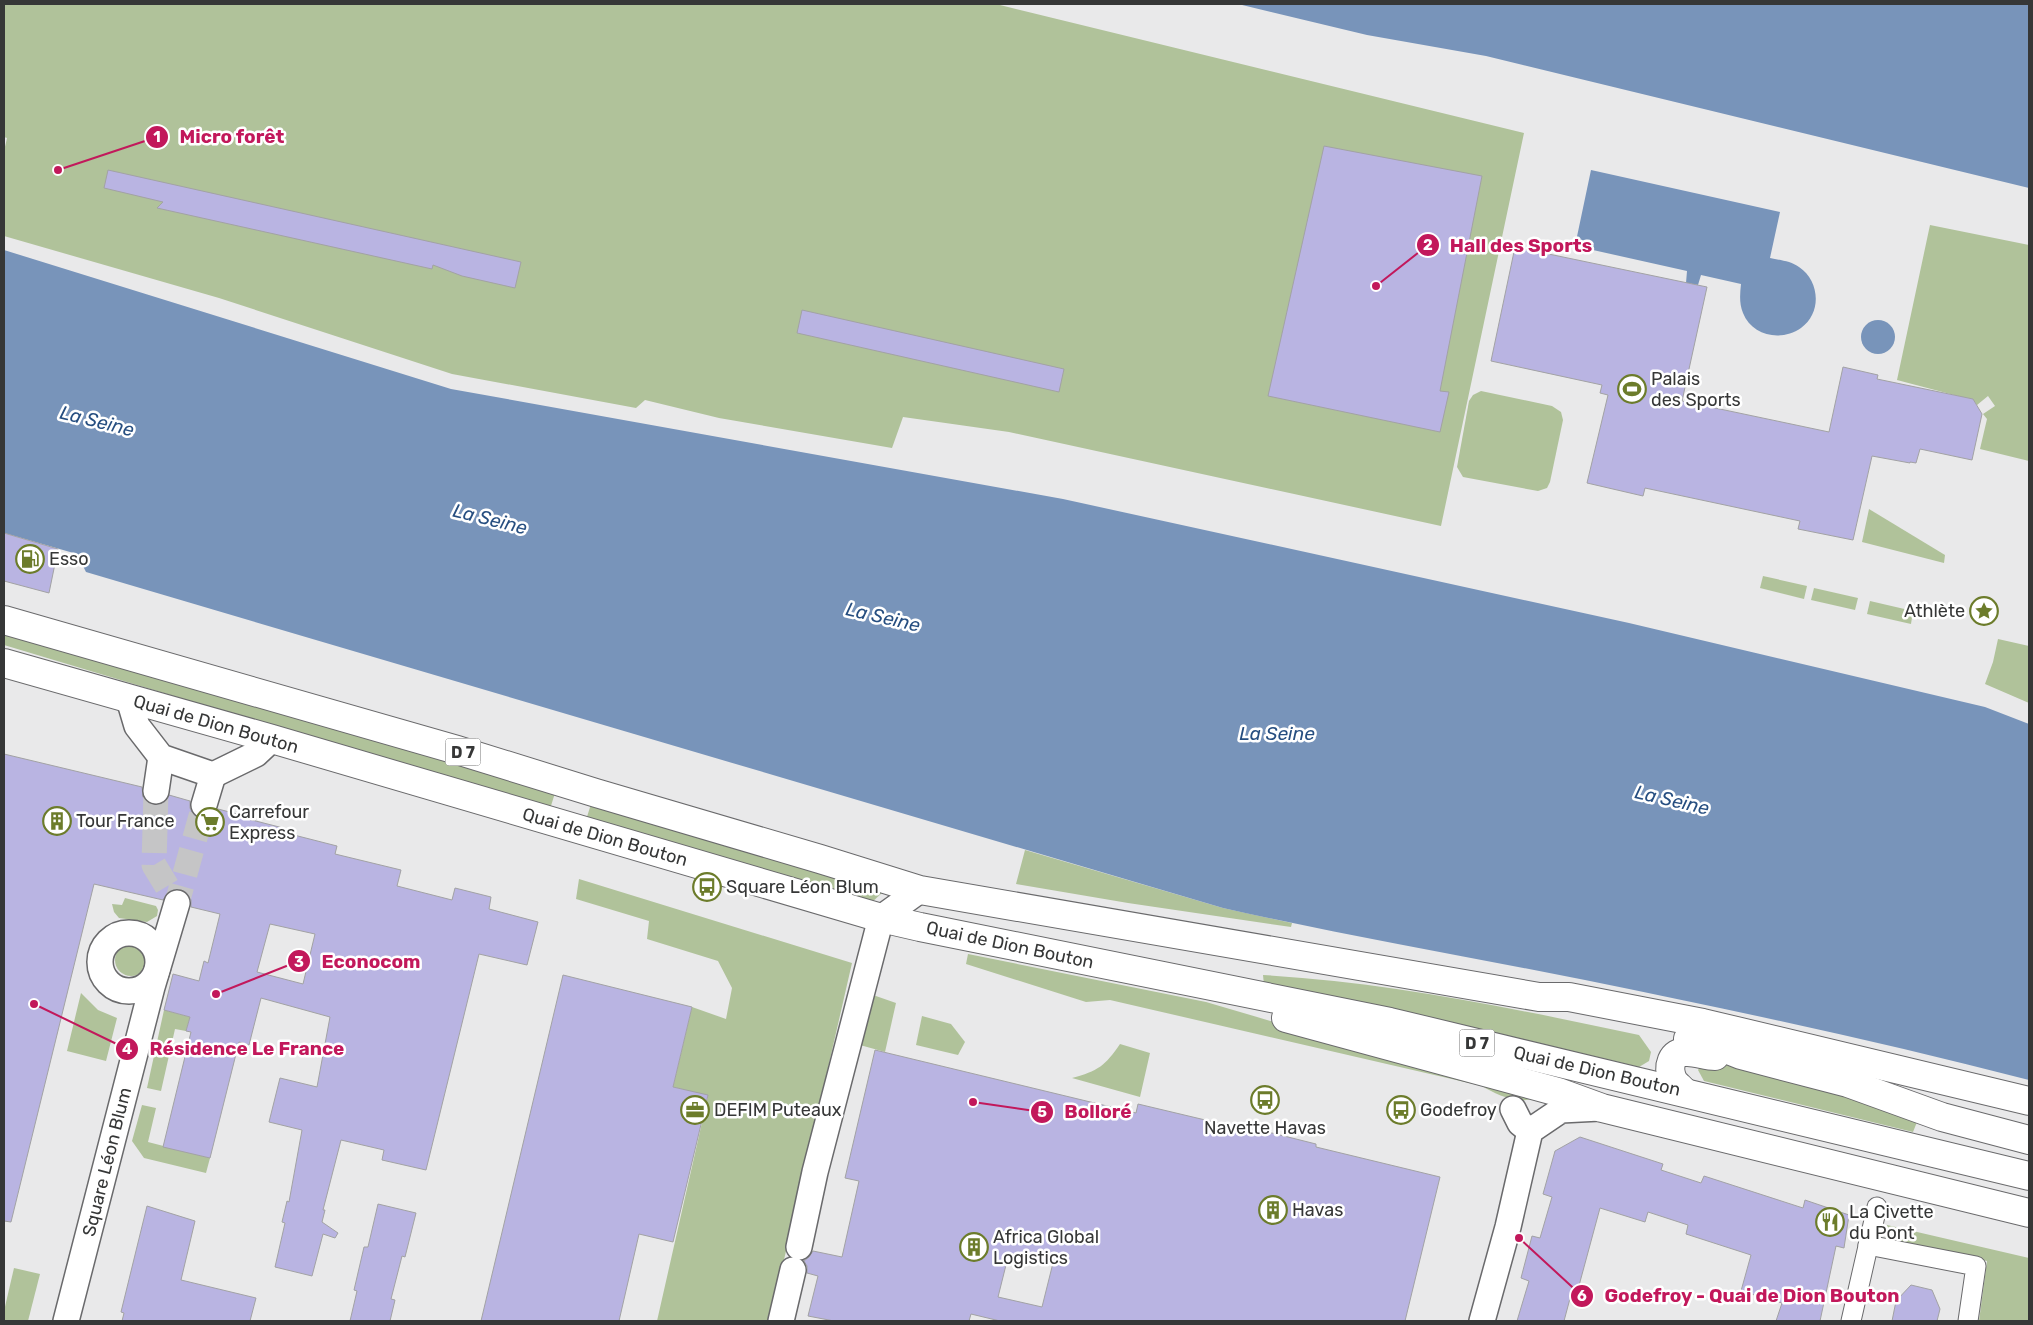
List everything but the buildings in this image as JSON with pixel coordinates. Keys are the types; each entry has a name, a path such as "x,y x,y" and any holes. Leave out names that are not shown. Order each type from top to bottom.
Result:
{"main road":[{"name":"Quai de Dion Bouton","path":"4,620 457,750 920,890 1539,997 1569,997 1703,1023 2029,1102"},
{"name":"Quai de Dion Bouton","path":"4,663 272,739 881,918 1390,1022 2029,1176"},
{"path":"1262,997 1285,1018 1558,1092 1602,1108 2029,1212"},
{"path":"1539,997 1567,1015 1712,1043 1741,1056 1848,1083 1942,1117 2029,1140"},
{"path":"1684,1092 1674,1081 1670,1071 1670,1063 1679,1053 1741,1056"}],"street":[{"path":"128,699 137,726 161,756 213,774 256,754 272,739"},
{"path":"156,791 161,756"},
{"path":"204,805 213,774"},
{"path":"781,1321 815,1172 881,918 920,890"},
{"name":"Square Léon Blum","path":"66,1321 156,973 177,903"},
{"path":"1482,1321 1508,1227 1530,1131 1561,1110 1602,1108"},
{"path":"1513,1109 1520,1123 1530,1131"},
{"path":"1851,1321 1877,1207"},
{"path":"1868,1245 1976,1266 1968,1321"}],"green space":[{"path":"4,4 996,4 1524,133 1441,526 1009,432 903,417 892,448 719,418 645,400 636,408 452,374 219,298 4,236 4,151 7,138 4,137"},
{"path":"1930,225 2029,245 2029,461 1980,449 1987,419 1983,414 1995,406 1988,396 1977,405 1973,400 1897,380"},
{"path":"1481,391 1552,406 1561,412 1563,420 1550,482 1547,488 1538,491 1463,477 1457,467 1469,401 1473,395"},
{"path":"1869,509 1945,555 1944,563 1862,542"},
{"path":"1763,576 1807,586 1804,599 1760,588"},
{"path":"1814,588 1858,598 1855,610 1811,600"},
{"path":"1870,601 1913,611 1911,624 1867,614"},
{"path":"4,634 81,652 555,793 550,809 4,645"},
{"path":"1998,639 2029,646 2029,703 1985,684 1993,662"},
{"path":"591,804 883,892 870,904 586,820"},
{"path":"1025,850 1223,908 1292,923 1291,927 1016,884"},
{"path":"579,879 852,963 770,1321 657,1321 708,1096 673,1087 692,1007 726,1019 732,988 718,961 647,939 649,921 576,899"},
{"path":"125,898 156,906 158,910 157,916 147,922 119,918 114,912 112,904 122,905"},
{"path":"131,944 143,948 147,960 143,972 131,976 119,972 115,960 119,948"},
{"path":"968,954 1206,1002 1533,1098 1527,1100 1514,1099 1500,1095 1482,1086 1110,1000 1086,1002 966,964"},
{"path":"1263,975 1405,990 1546,1016 1639,1035 1651,1052 1649,1061 1639,1067 1426,1016 1264,985"},
{"path":"81,993 98,1010 117,1018 106,1061 67,1051"},
{"path":"873,995 896,1003 885,1052 860,1045"},
{"path":"164,1010 190,1017 186,1031 175,1029 161,1091 147,1088"},
{"path":"922,1016 951,1024 965,1042 958,1055 916,1045"},
{"path":"1120,1044 1150,1053 1140,1097 1072,1078 1100,1067 1110,1058"},
{"path":"1715,1062 1854,1097 1917,1122 1913,1132 1704,1081 1698,1070 1701,1065"},
{"path":"142,1105 156,1108 148,1142 210,1158 206,1173 144,1158 132,1141"},
{"path":"1887,1225 2029,1258 2029,1321 1979,1321 1987,1261 1885,1239"},
{"path":"14,1268 40,1274 28,1321 4,1321 4,1311"}],"water":[{"path":"1238,4 2029,4 2029,188 1486,56 1367,35"},
{"path":"1591,170 1780,212 1770,258 1796,265 1811,280 1816,297 1815,306 1808,322 1801,328 1785,335 1760,332 1747,321 1743,313 1740,302 1741,284 1701,275 1698,285 1686,283 1687,271 1575,246"},
{"name":"La Seine","path":"4,250 451,389 1063,499 1629,623 1985,707 2029,724 2029,1080 1752,1015 1223,908 86,572 77,554 4,533"},
{"path":"1878,320 1885,321 1890,325 1894,330 1894,344 1890,349 1885,353 1878,354 1871,353 1866,349 1862,344 1861,337 1862,330 1866,325 1871,321"}],"tunnel":[{"path":"156,791 154,865 177,903 204,805"}],"place":[{"name":"Micro forêt","path":"58,170"},
{"name":"Hall des Sports","path":"1376,286"},
{"name":"Palais des Sports","path":"1632,389"},
{"name":"Esso","path":"30,559"},
{"name":"Athlète","path":"1984,611"},
{"name":"Tour France","path":"57,821"},
{"name":"Carrefour Express","path":"210,822"},
{"name":"Square Léon Blum","path":"707,887"},
{"name":"Econocom","path":"216,994"},
{"name":"Résidence Le France","path":"34,1004"},
{"name":"Navette Havas","path":"1265,1100"},
{"name":"Bolloré","path":"973,1102"},
{"name":"DEFIM Puteaux","path":"695,1110"},
{"name":"Godefroy","path":"1401,1110"},
{"name":"Havas","path":"1273,1210"},
{"name":"La Civette du Pont","path":"1830,1222"},
{"name":"Godefroy - Quai de Dion Bouton","path":"1519,1238"},
{"name":"Africa Global Logistics","path":"974,1247"}]}
